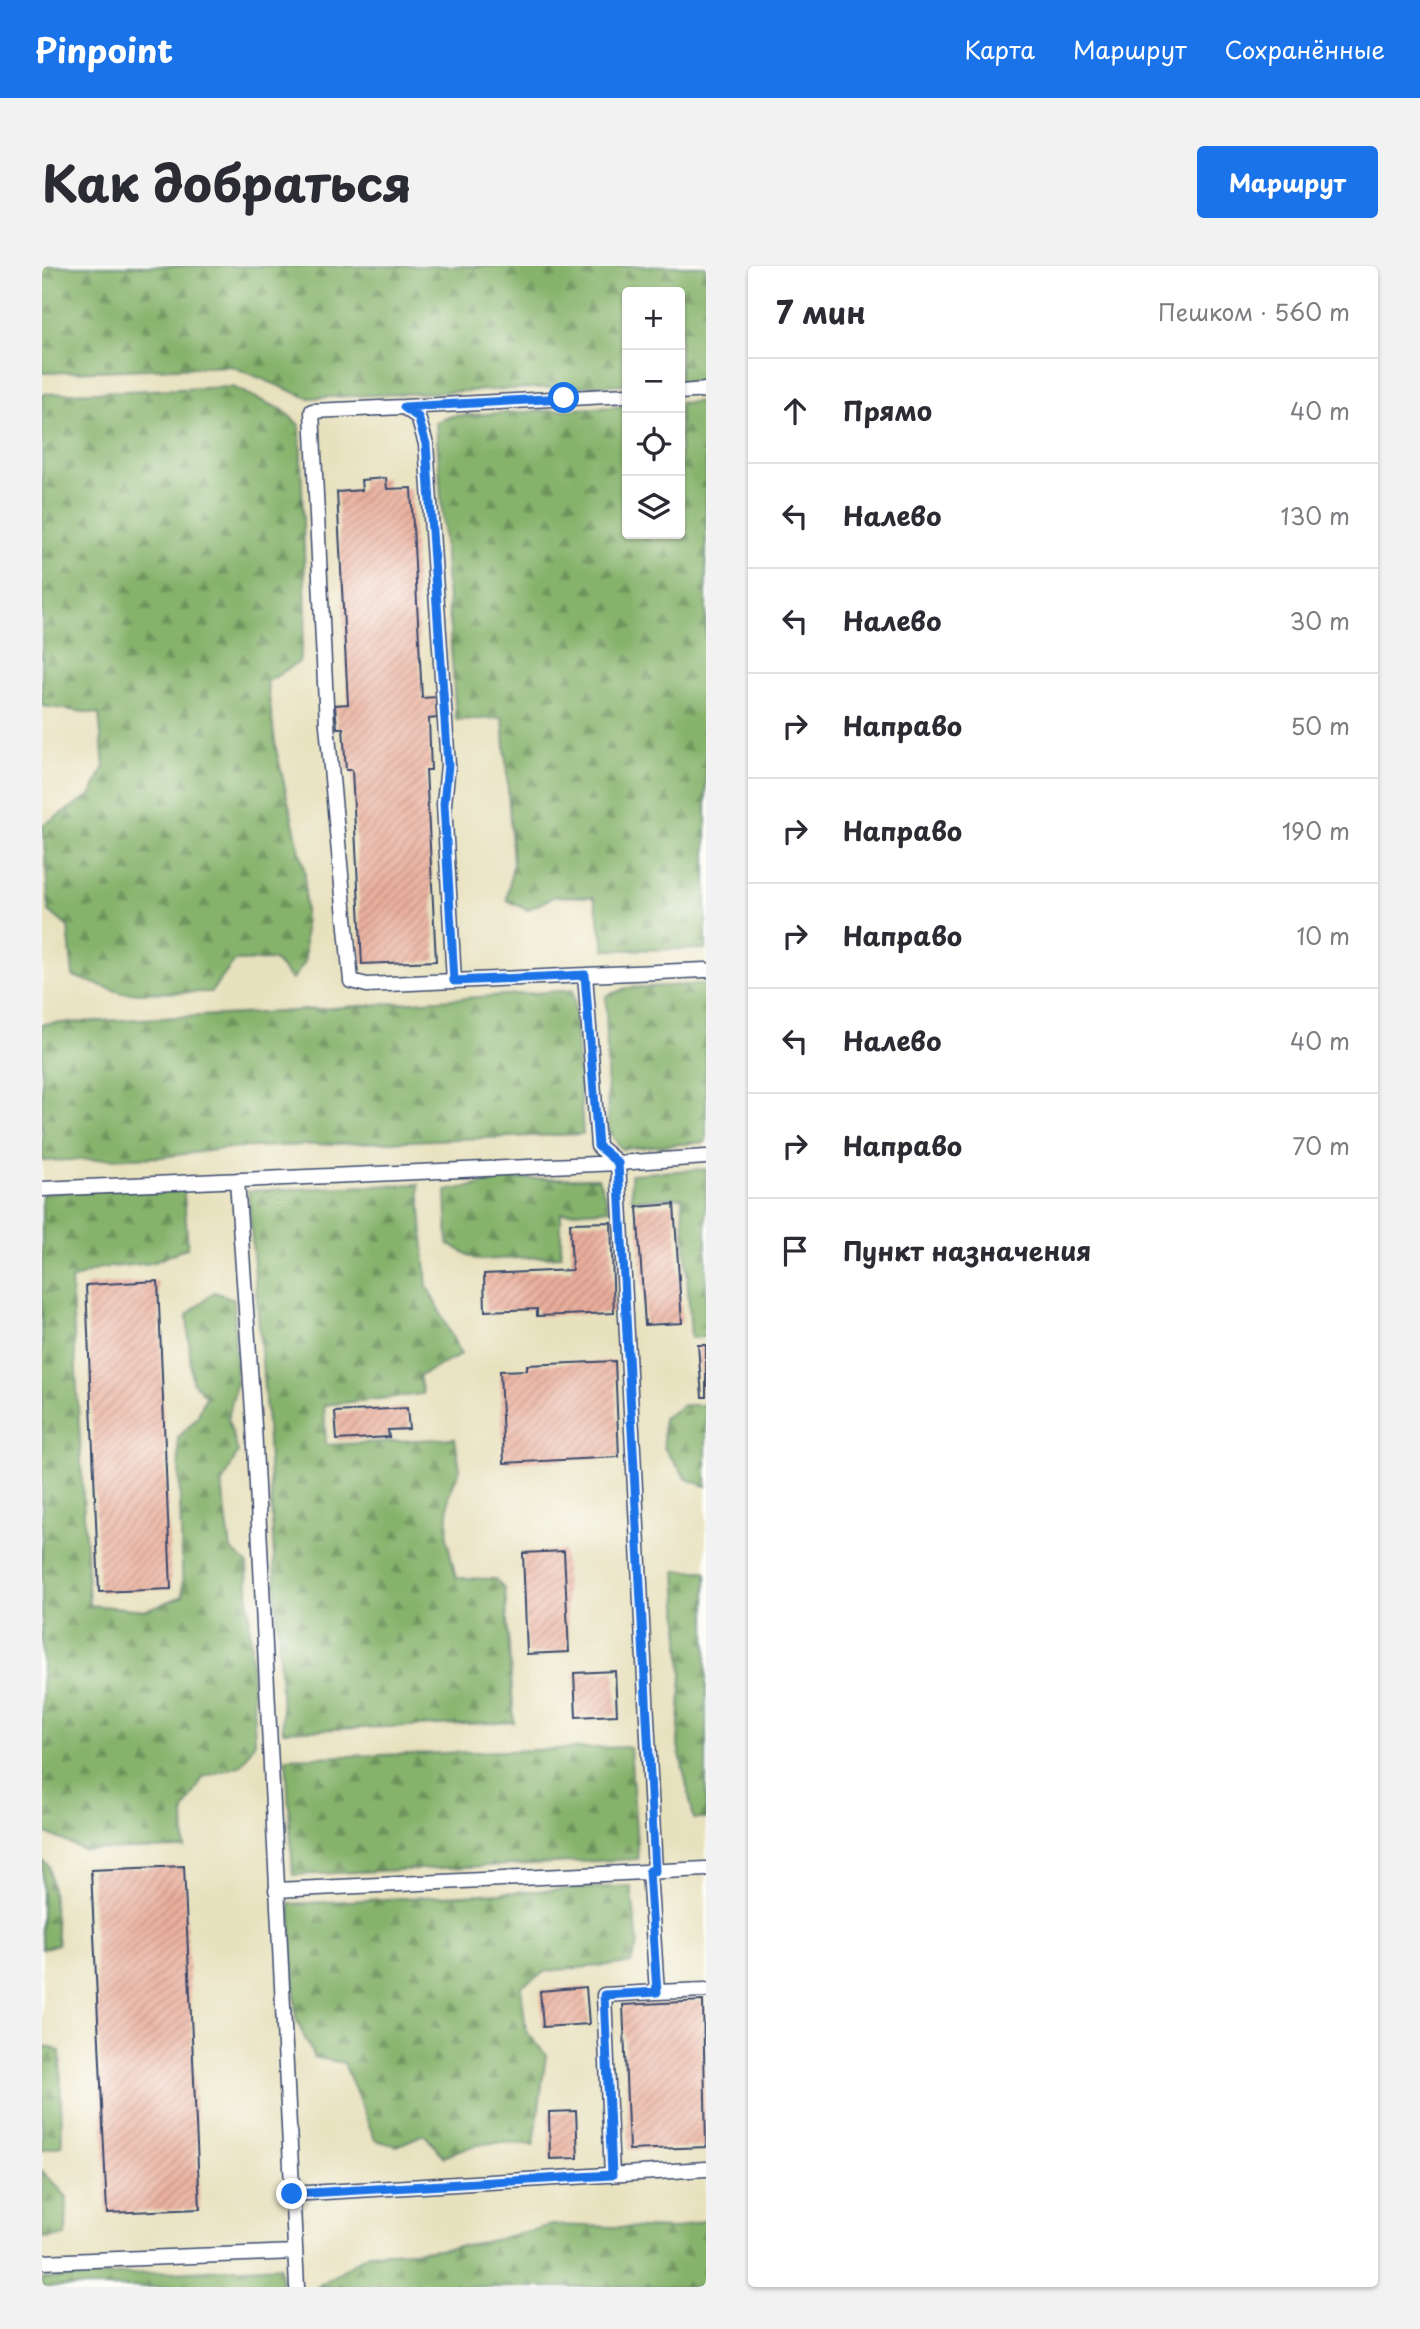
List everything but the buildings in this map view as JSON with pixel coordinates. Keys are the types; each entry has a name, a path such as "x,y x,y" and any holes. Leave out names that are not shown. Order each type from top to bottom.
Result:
{"lane":[{"path":"685,392 706,390"},
{"path":"622,395 312,411 327,725 351,981 367,985 706,970"},
{"path":"404,407 418,417 426,444 448,765 444,804 454,981"},
{"path":"585,975 598,1146 618,1163 657,1992"},
{"path":"42,1189 706,1157"},
{"path":"237,1180 254,1426 297,2287"},
{"path":"276,1890 706,1869"},
{"path":"612,2175 604,1995 706,1990"},
{"path":"292,2194 706,2169"},
{"path":"42,2262 295,2252"}],"green space":[{"path":"42,266 706,266 706,380 685,382 685,287 622,287 622,384 308,398 231,366 42,373"},
{"path":"232,387 283,410 300,426 306,618 299,662 267,682 276,749 305,873 305,962 292,980 274,960 235,961 211,992 122,993 73,976 68,927 49,911 43,825 91,795 104,767 99,714 42,706 42,394"},
{"path":"706,401 706,949 605,950 594,897 555,896 527,910 507,900 513,863 503,718 456,720 436,422 452,416 622,406 622,539 685,539 685,403"},
{"path":"706,984 706,1142 622,1149 608,1131 606,996 627,988"},
{"path":"573,990 583,1134 230,1148 162,1157 42,1161 42,1024 278,1012"},
{"path":"706,1169 706,1337 691,1338 682,1197 632,1200 631,1174"},
{"path":"598,1178 610,1209 561,1213 561,1256 478,1260 448,1244 446,1191 508,1179"},
{"path":"183,1182 188,1247 152,1263 100,1268 71,1280 89,1605 146,1610 183,1596 178,1438 197,1418 206,1396 192,1381 187,1315 214,1292 234,1299 236,1383 228,1420 238,1452 222,1485 231,1550 247,1563 255,1742 242,1765 203,1777 184,1811 185,1848 84,1850 42,1831 42,1194"},
{"path":"419,1184 427,1286 461,1355 419,1376 423,1394 324,1405 326,1445 455,1438 460,1469 449,1494 447,1539 456,1578 495,1579 505,1589 514,1722 283,1731 267,1424 248,1191"},
{"path":"684,1405 706,1405 706,1486 687,1479 664,1448 663,1418"},
{"path":"676,1571 706,1571 706,1819 694,1819 678,1745 682,1675"},
{"path":"630,1747 638,1859 293,1875 286,1758"},
{"path":"42,1860 49,1866 58,1944 42,1949"},
{"path":"631,1886 638,1943 631,1963 547,1971 521,1986 526,2031 546,2055 534,2145 477,2145 444,2157 424,2134 397,2146 375,2140 344,2063 314,2057 296,2019 290,1904"},
{"path":"42,2045 60,2051 62,2145 42,2150"},
{"path":"42,2171 67,2197 66,2236 42,2238"},
{"path":"706,2220 706,2287 317,2287 369,2253 431,2250 485,2242 552,2225 674,2229"},
{"path":"280,2266 282,2287 42,2287 42,2279"}],"route":[{"path":"292,2194 612,2175 604,1995 657,1992 649,1871 655,1871 618,1163 598,1146 585,975 454,981 444,804 448,765 426,444 418,417 404,407 564,398"}]}
